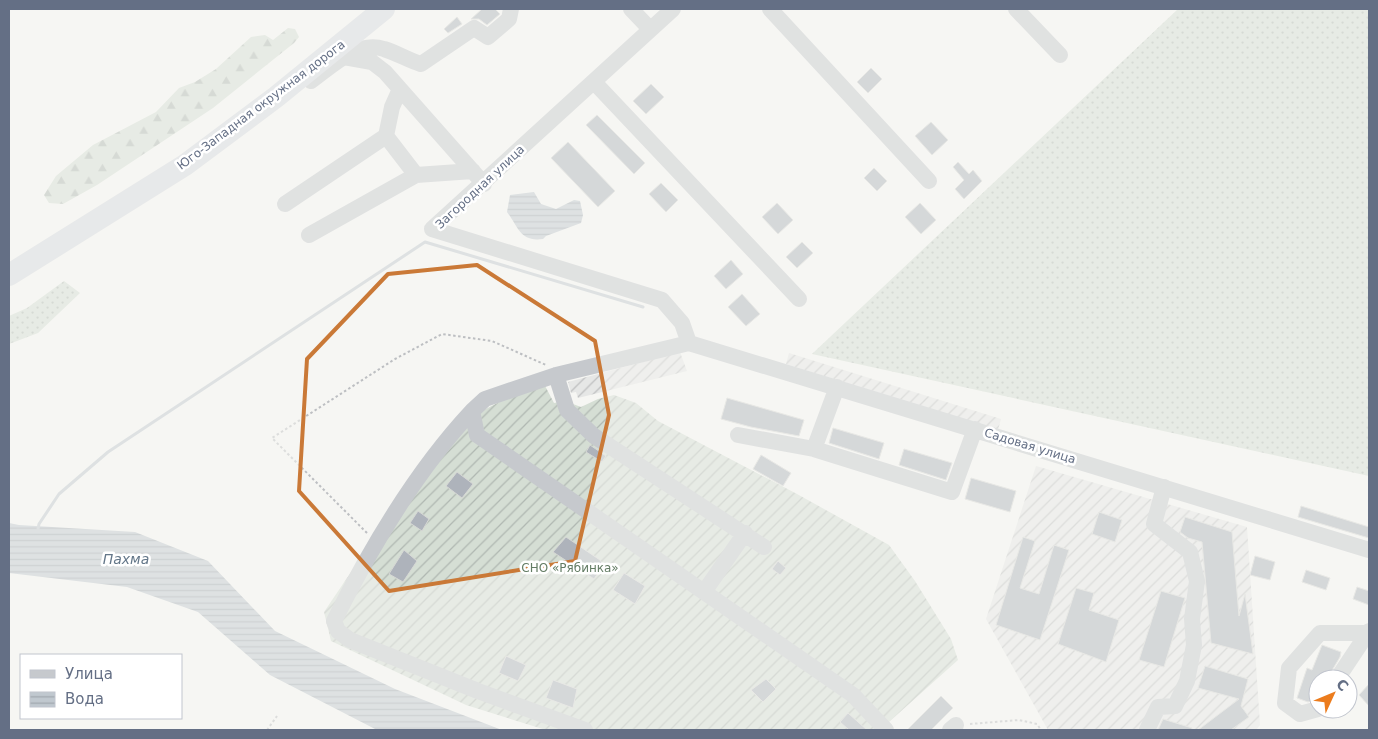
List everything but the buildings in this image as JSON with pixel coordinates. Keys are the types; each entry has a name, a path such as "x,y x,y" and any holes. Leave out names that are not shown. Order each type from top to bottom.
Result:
{"highway":[{"name":"Юго-Западная окружная дорога","path":"32,260 146,175 222,124 368,9"},
{"name":"Юго-Западная окружная дорога","path":"9,275 153,187 216,142 384,9"}],"street":[{"path":"112,211 166,188 356,50 370,46 384,49 421,64 474,28 488,38 509,19 511,9"},
{"path":"631,9 650,29"},
{"name":"Загородная улица","path":"673,9 484,184 432,229 662,300 682,323 689,343"},
{"path":"770,9 930,181"},
{"path":"1016,9 1060,55"},
{"path":"344,57 372,62 400,89 484,184"},
{"path":"594,82 799,299"},
{"path":"285,204 386,136 392,107 400,89"},
{"path":"386,136 416,175"},
{"path":"308,235 416,175 473,171"},
{"path":"585,730 478,692 350,640 338,631 334,621 356,577 416,481 447,438 485,399 560,374 689,343"},
{"name":"Садовая улица","path":"689,343 1369,550"},
{"path":"560,374 567,410 594,436 764,546"},
{"path":"814,449 836,387"},
{"path":"472,412 477,436 853,695 886,730"},
{"path":"738,435 814,449 952,492 975,429"},
{"path":"1147,730 1158,707 1175,706 1187,681 1194,646 1192,619 1197,581 1190,552 1154,524 1164,487"},
{"path":"704,592 745,533"},
{"path":"1344,669 1368,632"},
{"path":"1308,712 1300,714 1285,704 1289,668 1320,633 1368,632"}],"path":[{"path":"378,542 272,438 395,359 442,334 492,341 560,374"},
{"path":"267,730 277,716"},
{"path":"953,728 991,721 1019,720 1037,724 1041,730"}],"highlighted area":[{"path":"477,265 595,341 609,415 575,561 389,591 299,491 307,359 388,274"}],"shaded area":[{"path":"680,352 687,371 578,398 576,392 571,393 568,382"},
{"path":"789,353 1001,419 998,430 786,364"},
{"path":"1036,466 1247,527 1260,725 1256,730 1048,730 986,619"}],"green space":[{"path":"1178,9 1369,9 1369,476 812,354"},
{"path":"288,28 295,29 299,37 294,43 213,108 97,185 63,204 49,203 44,195 56,176 93,145 156,112 179,88 195,82 216,69 251,37 265,35 273,40"},
{"path":"64,281 80,293 38,333 9,344 9,316 27,308"},
{"name":"СНО «Рябинка»","path":"542,380 554,403 565,401 581,407 598,399 614,395 636,403 658,421 889,545 915,581 951,639 958,660 880,730 546,730 466,705 331,641 324,612 374,538 474,415"}],"water":[{"path":"534,192 541,204 556,209 574,200 580,201 583,215 581,223 546,236 543,239 525,236 507,212 510,195"},
{"name":"Пахма","path":"9,523 135,532 208,561 275,631 395,689 502,730 377,730 270,675 198,612 127,587 9,573"}],"waterway":[{"path":"38,529 39,524 59,494 108,452 425,242 643,307"}]}
